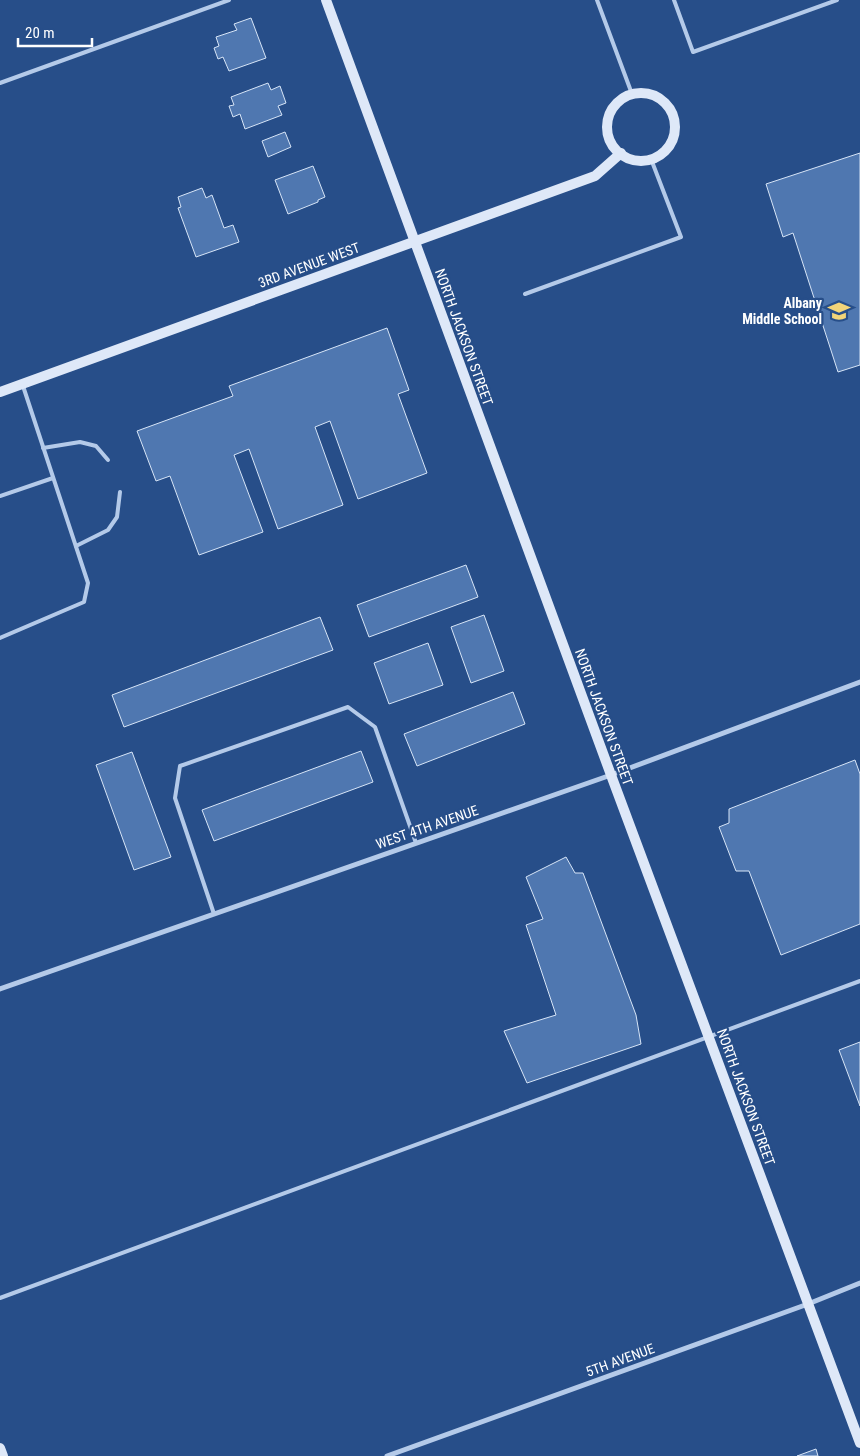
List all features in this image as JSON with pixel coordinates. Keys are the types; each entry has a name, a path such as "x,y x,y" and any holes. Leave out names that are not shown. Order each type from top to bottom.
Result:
{"street":[{"name":"NORTH JACKSON STREET","path":"326,0 413,241 860,1443"},
{"path":"644,93 655,96 665,102 672,111 675,122 674,134 670,145 662,154 651,159 635,160 630,158 614,146 609,136 610,115 619,102 632,94 644,93"},
{"name":"3RD AVENUE WEST","path":"0,392 595,176 621,153"},
{"name":"WEST 4TH AVENUE","path":"0,989 611,775 860,682"},
{"name":"5TH AVENUE","path":"387,1456 808,1304 860,1283"},
{"path":"0,1448 3,1456"}],"lane":[{"path":"0,84 229,0"},
{"path":"597,0 632,94"},
{"path":"674,0 693,52 837,0"},
{"path":"525,294 681,237 651,159"},
{"path":"0,638 84,602 88,583 23,384"},
{"path":"43,448 80,442 96,446 108,460"},
{"path":"0,496 53,478"},
{"path":"76,546 108,530 117,517 120,492"},
{"path":"214,914 175,798 180,766 190,762 348,707 375,727 416,843"},
{"path":"0,1298 860,981"}],"building":[{"path":"251,18 266,58 229,71 223,57 218,59 214,48 219,46 216,37 237,30 234,24"},
{"path":"268,83 271,90 280,86 286,103 278,106 282,115 245,129 240,114 233,117 229,106 234,105 231,97"},
{"path":"285,132 291,147 268,157 262,141"},
{"name":"Albany Middle School","path":"860,153 860,365 838,372 793,233 783,237 766,184"},
{"path":"313,166 325,197 318,200 318,202 288,214 275,180"},
{"path":"202,188 206,198 212,195 224,228 233,225 239,242 196,257 178,208 181,207 178,197"},
{"path":"387,328 409,390 398,394 427,473 358,499 330,421 315,427 343,505 278,529 249,449 234,455 263,532 199,555 170,476 156,481 137,431 233,396 229,386"},
{"path":"466,565 478,597 369,637 357,605"},
{"path":"484,615 504,671 471,683 451,627"},
{"path":"320,617 333,650 124,727 112,695"},
{"path":"428,643 443,685 389,704 374,663"},
{"path":"513,692 525,724 417,766 404,734"},
{"path":"361,751 373,782 214,841 202,810"},
{"path":"132,752 171,857 134,870 96,765"},
{"path":"855,760 860,774 860,924 781,955 749,871 736,871 719,827 729,823 729,809"},
{"path":"566,857 575,873 583,873 636,1015 641,1044 527,1083 504,1031 556,1015 526,925 543,919 526,877"},
{"path":"860,1042 860,1106 839,1050"},
{"path":"816,1449 818,1456 797,1456"}],"place":[{"name":"Albany Middle School","path":"839,311"}]}
